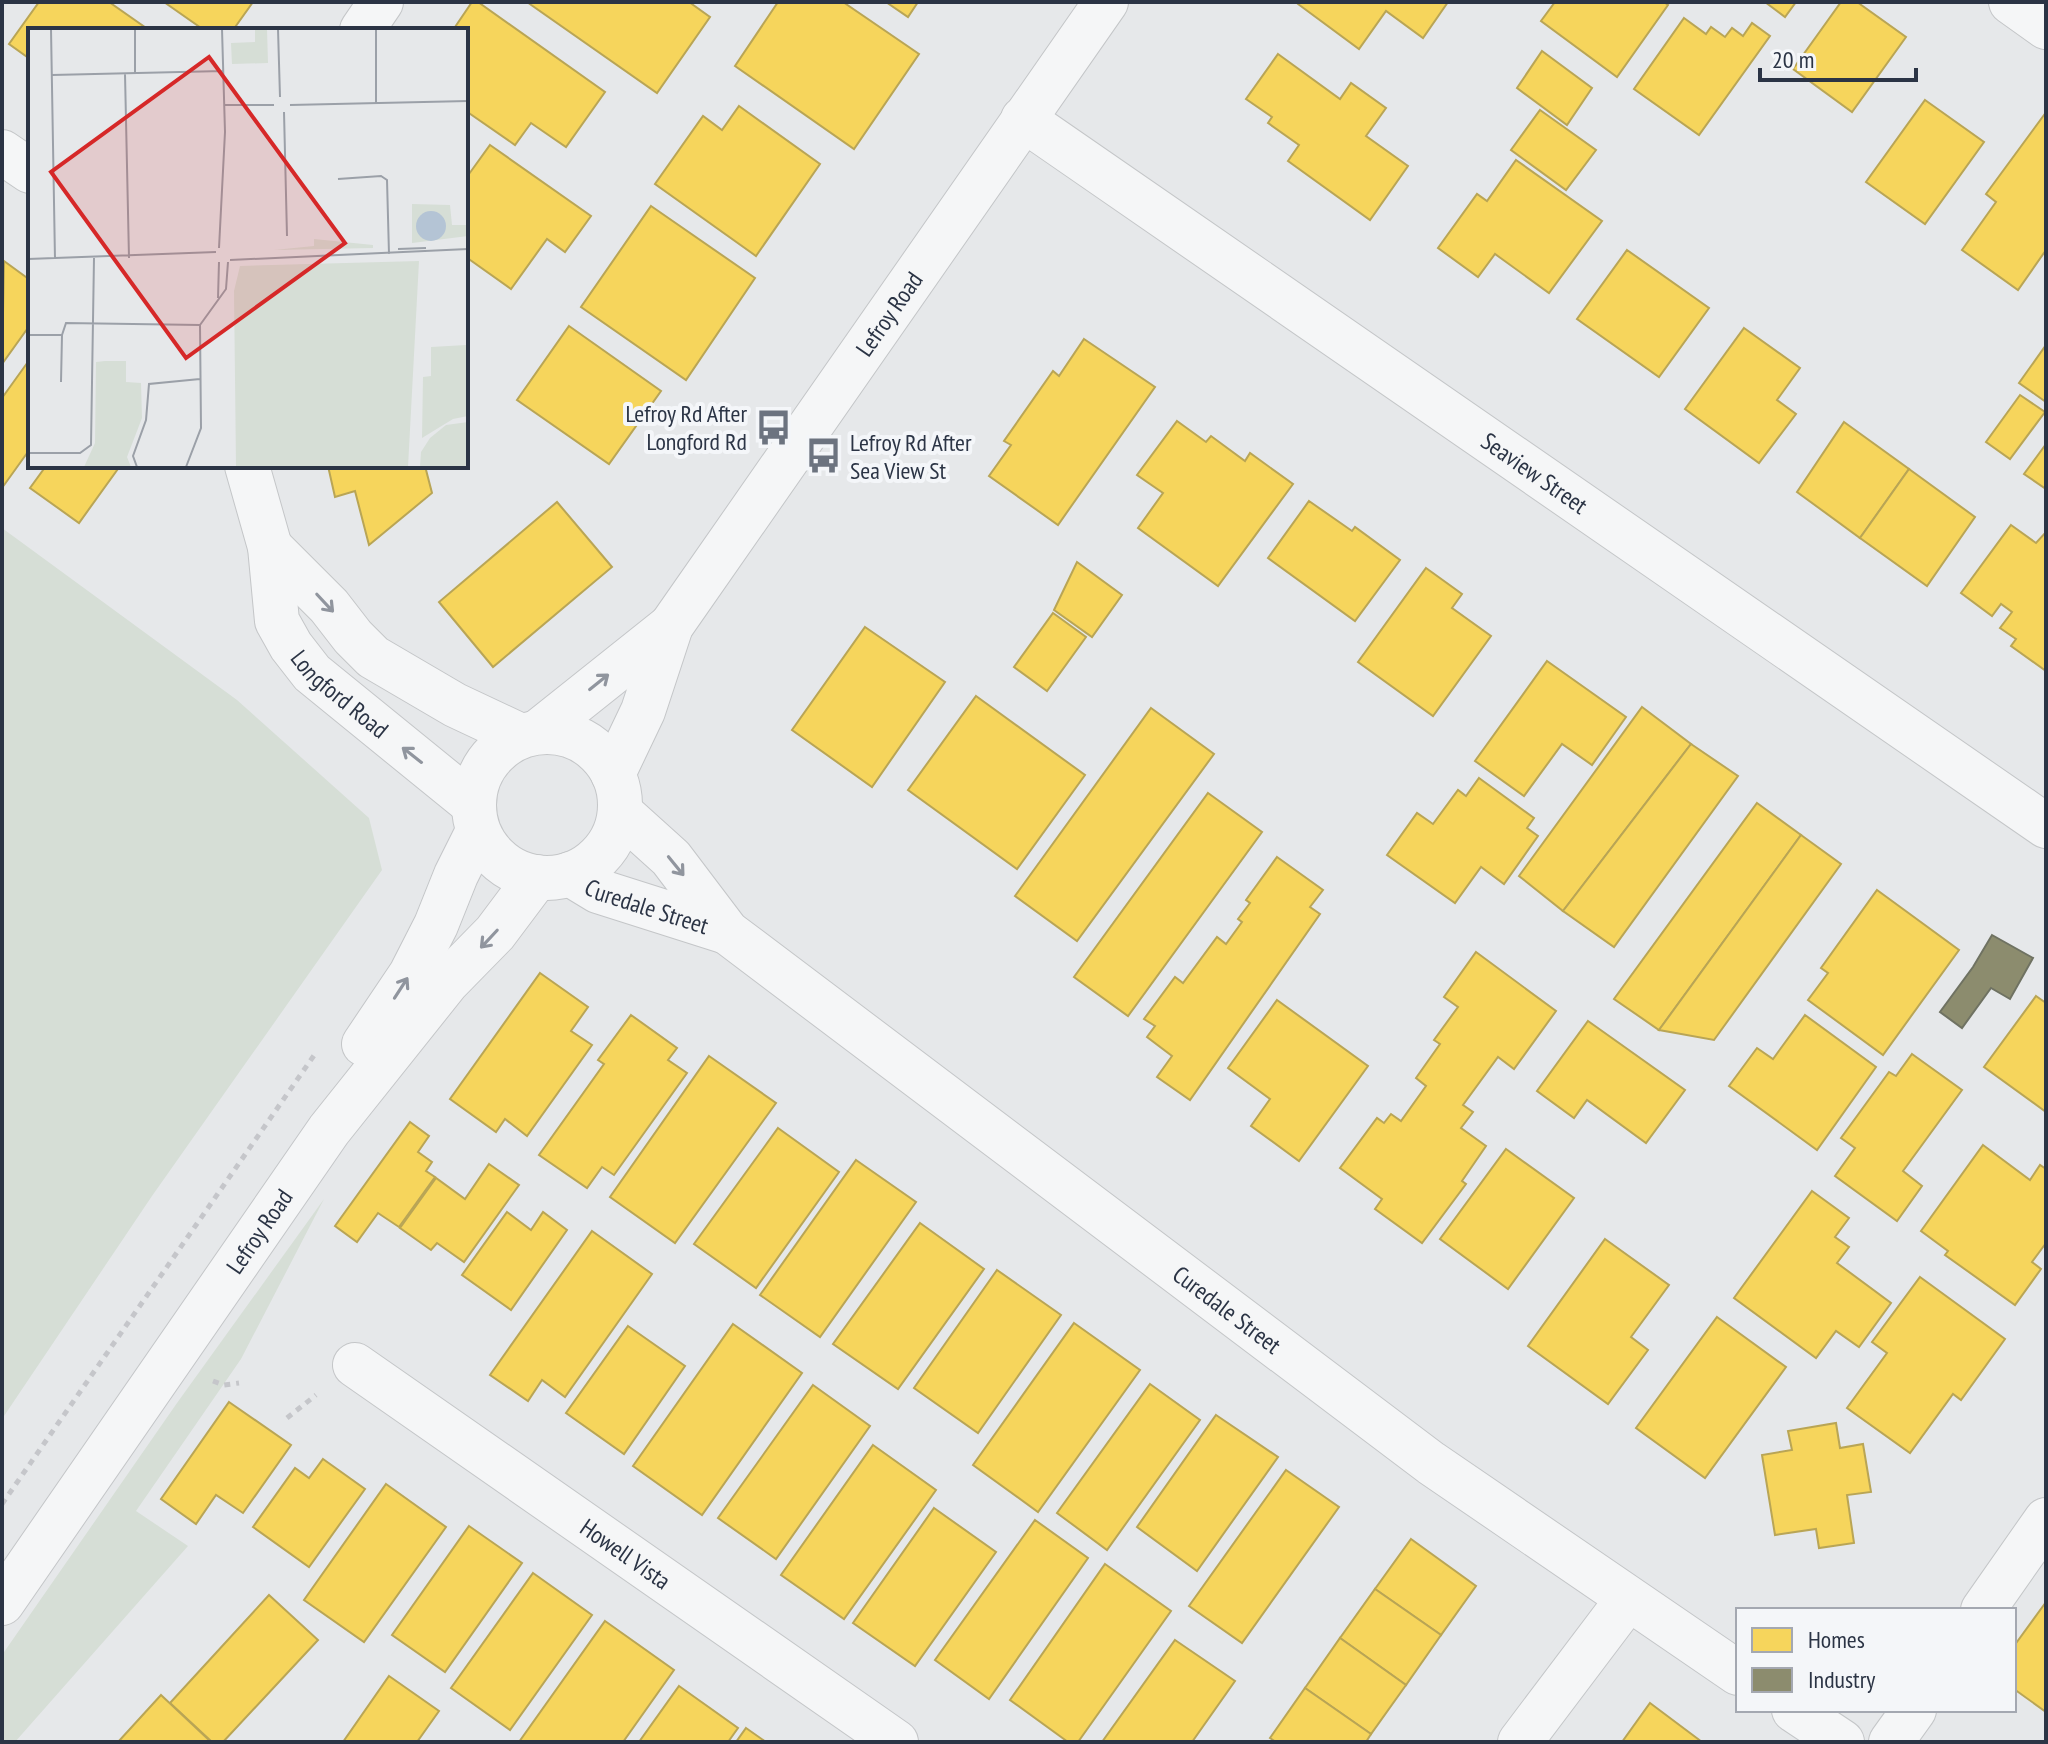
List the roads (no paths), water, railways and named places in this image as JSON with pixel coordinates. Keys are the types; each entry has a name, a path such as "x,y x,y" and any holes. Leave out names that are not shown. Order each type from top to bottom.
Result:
{"street":[{"path":"363,28 381,2"},
{"name":"Lefroy Road","path":"2,1603 329,1130 447,982 554,876 588,864 604,850 614,832 616,793 671,626 1106,2"},
{"path":"2011,2 2046,27"},
{"name":"Seaview Street","path":"1023,119 2046,826"},
{"path":"2,152 28,170"},
{"name":"Longford Road","path":"248,468 270,547 277,621 291,646 312,673 476,817"},
{"name":"Longford Road","path":"270,547 329,606 373,657 455,705 530,734"},
{"name":"Lefroy Road","path":"2,1556 308,1115 370,1036 403,987 436,925 456,875 476,817 477,782 487,762 503,747 530,734 671,626"},
{"path":"530,734 561,733 583,741 601,755 616,793"},
{"name":"Curedale Street","path":"616,793 671,858 727,932 1431,1463 1736,1672"},
{"path":"476,817 488,848 501,862 518,872 554,876"},
{"name":"Curedale Street","path":"554,876 727,932"},
{"name":"Howell Vista","path":"355,1365 896,1742"},
{"path":"1984,1608 2046,1520"},
{"path":"1520,1742 1628,1599"},
{"path":"1797,1712 1842,1742"},
{"path":"1891,1742 1913,1712"}],"place":[{"name":"Lefroy Rd After Longford Rd","path":"773,427"},
{"name":"Lefroy Rd After Sea View St","path":"824,456"}]}
